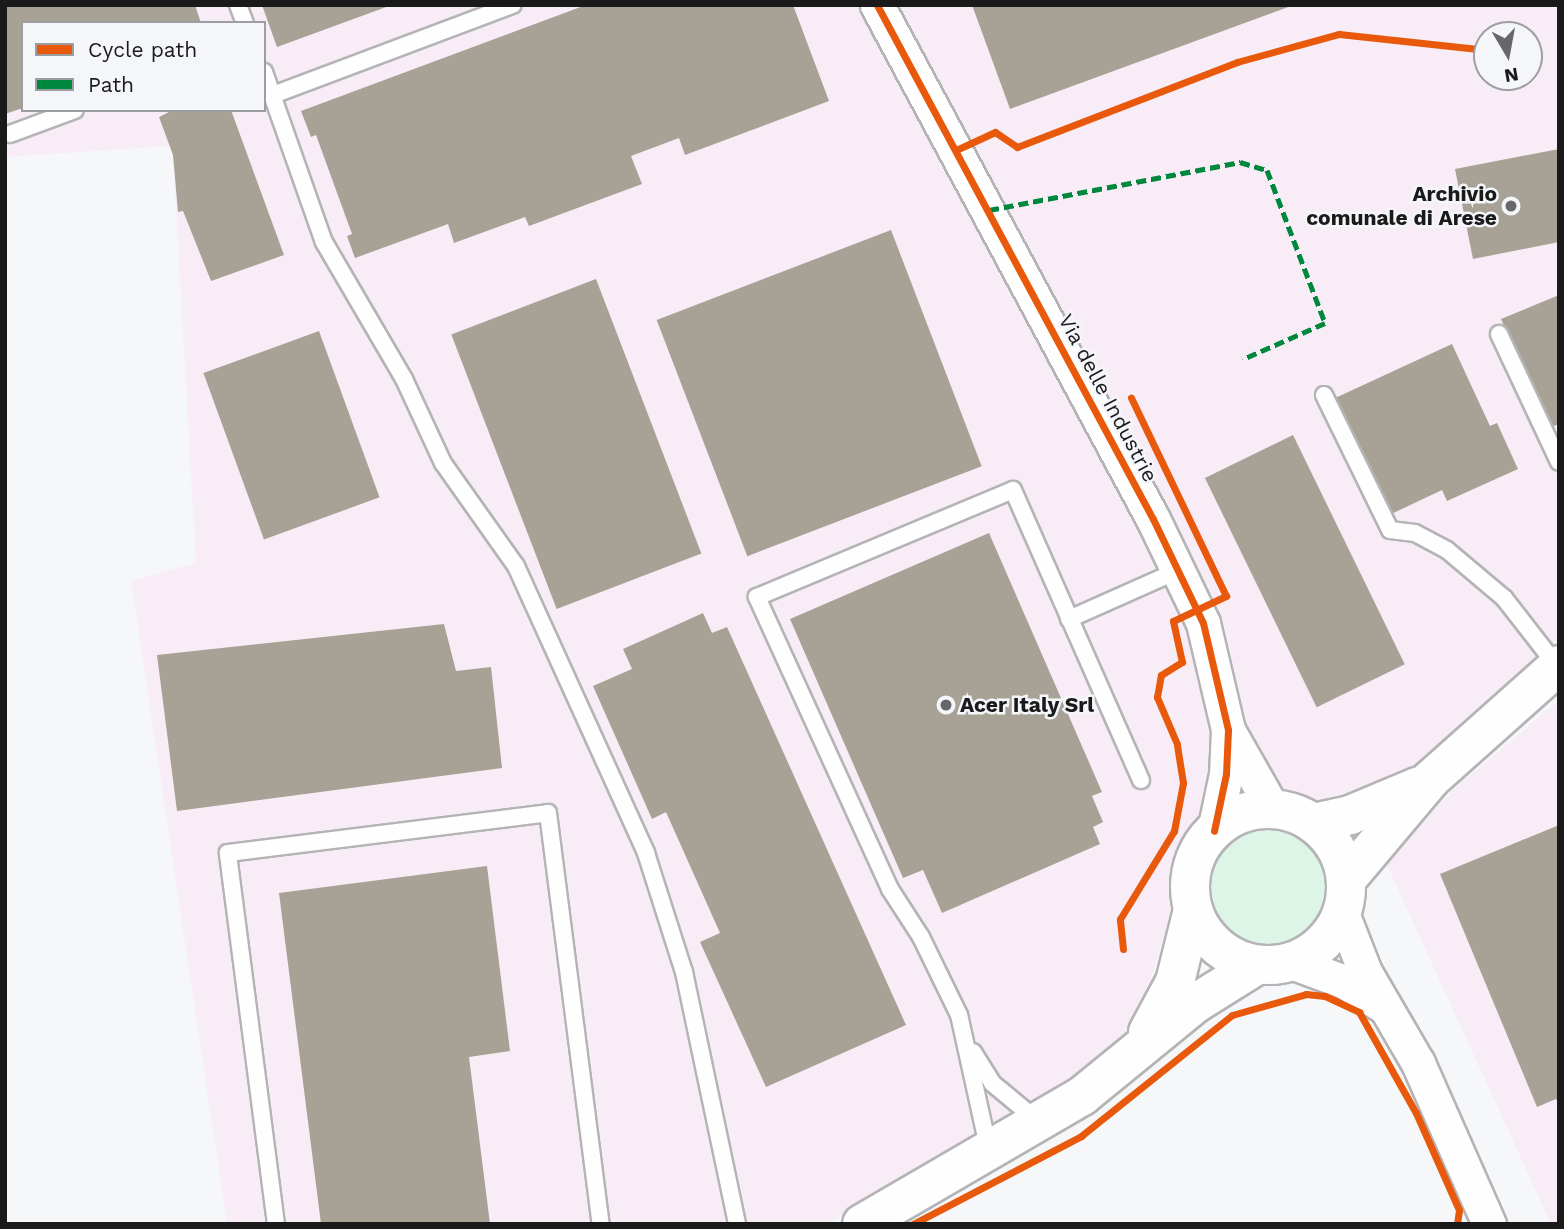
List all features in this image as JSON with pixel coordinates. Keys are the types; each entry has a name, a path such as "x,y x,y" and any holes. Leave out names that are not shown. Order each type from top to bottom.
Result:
{"street":[{"name":"Via delle Industrie","path":"877,5 1179,570 1208,638 1228,730 1226,774 1214,831"},
{"path":"862,1224 1040,1122 1196,1003 1331,934 1344,896 1432,779 1558,665"},
{"name":"Via delle Industrie","path":"1228,730 1273,809"},
{"path":"1314,824 1383,803 1432,779"},
{"path":"1135,1052 1175,982 1193,910 1192,867 1214,831 1231,818 1273,809 1314,824 1335,849 1344,896 1387,1009 1418,1063 1484,1220"},
{"path":"1193,910 1217,947 1345,982 1387,1009"}],"lane":[{"path":"273,95 513,5"},
{"path":"266,77 324,242 404,379 443,463 516,566 646,853 684,972 737,1224"},
{"path":"10,134 70,112"},
{"path":"1499,334 1559,462"},
{"path":"1324,395 1390,530 1415,533 1447,550 1504,598 1558,665"},
{"path":"1040,1122 992,1083 970,1047 921,937 890,889 757,597 1013,490 1141,780"},
{"path":"1069,620 1179,570"},
{"path":"276,1224 228,853 548,813 601,1224"},
{"path":"970,1047 989,1151"}],"shaded area":[{"path":"5,5 1559,5 1559,646 1424,771 1316,810 1291,801 1258,800 1202,828 1186,857 1139,1023 1086,1074 1022,1121 826,1224 227,1224 131,581 196,563 173,155 170,146 5,157"},
{"path":"1559,700 1559,1224 1551,1224 1386,863 1455,788"}],"green space":[{"path":"1268,826 1292,831 1313,844 1326,865 1331,889 1326,913 1313,934 1292,947 1268,952 1244,947 1223,934 1210,913 1205,889 1210,865 1223,844 1244,831"}],"building":[{"path":"5,5 195,5 200,21 21,21 21,109 5,114"},
{"path":"262,5 389,5 389,6 277,47"},
{"path":"586,5 793,5 829,101 685,155 679,138 631,156 642,184 529,226 525,217 454,243 448,224 355,258 347,236 352,234 316,135 311,137 301,111"},
{"path":"972,5 1291,5 1291,6 1010,109"},
{"path":"169,112 232,112 284,255 211,281 183,211 178,212 173,155 159,117"},
{"name":"Archivio comunale di Arese","path":"1559,149 1559,242 1473,259 1455,169"},
{"path":"891,230 982,466 747,556 657,320"},
{"path":"596,279 701,553 557,609 451,335"},
{"path":"1559,295 1559,424 1551,427 1501,319"},
{"path":"319,331 380,497 264,539 203,373"},
{"path":"1452,344 1490,426 1497,423 1518,469 1447,501 1442,490 1387,516 1333,399"},
{"path":"1293,435 1405,664 1317,707 1205,478"},
{"name":"Acer Italy Srl","path":"989,533 1102,792 1092,796 1103,822 1093,827 1100,844 942,913 923,870 903,878 790,619"},
{"path":"703,613 712,633 727,627 906,1025 766,1087 700,942 720,933 666,812 652,819 593,686 632,669 623,649"},
{"path":"444,624 456,671 491,667 502,768 177,811 157,655"},
{"path":"1559,825 1559,1105 1556,1099 1537,1107 1440,874"},
{"path":"487,866 510,1051 469,1057 490,1224 321,1224 279,893"}],"marked path":[{"path":"989,210 1240,162 1267,170 1325,323 1243,359"}],"cycle path":[{"path":"877,5 1153,519 1203,623 1228,730 1226,774 1214,831"},
{"path":"956,150 995,132 1017,147 1237,62 1339,34 1473,48"},
{"path":"1123,949 1120,919 1174,831 1183,783 1177,744 1157,697 1161,675 1182,662 1173,621 1226,596 1131,398"},
{"path":"913,1224 1081,1136 1232,1015 1306,994 1325,996 1359,1012 1416,1113 1459,1210 1457,1224"}],"place":[{"name":"Archivio comunale di Arese","path":"1511,206"},
{"name":"Acer Italy Srl","path":"946,705"}]}
